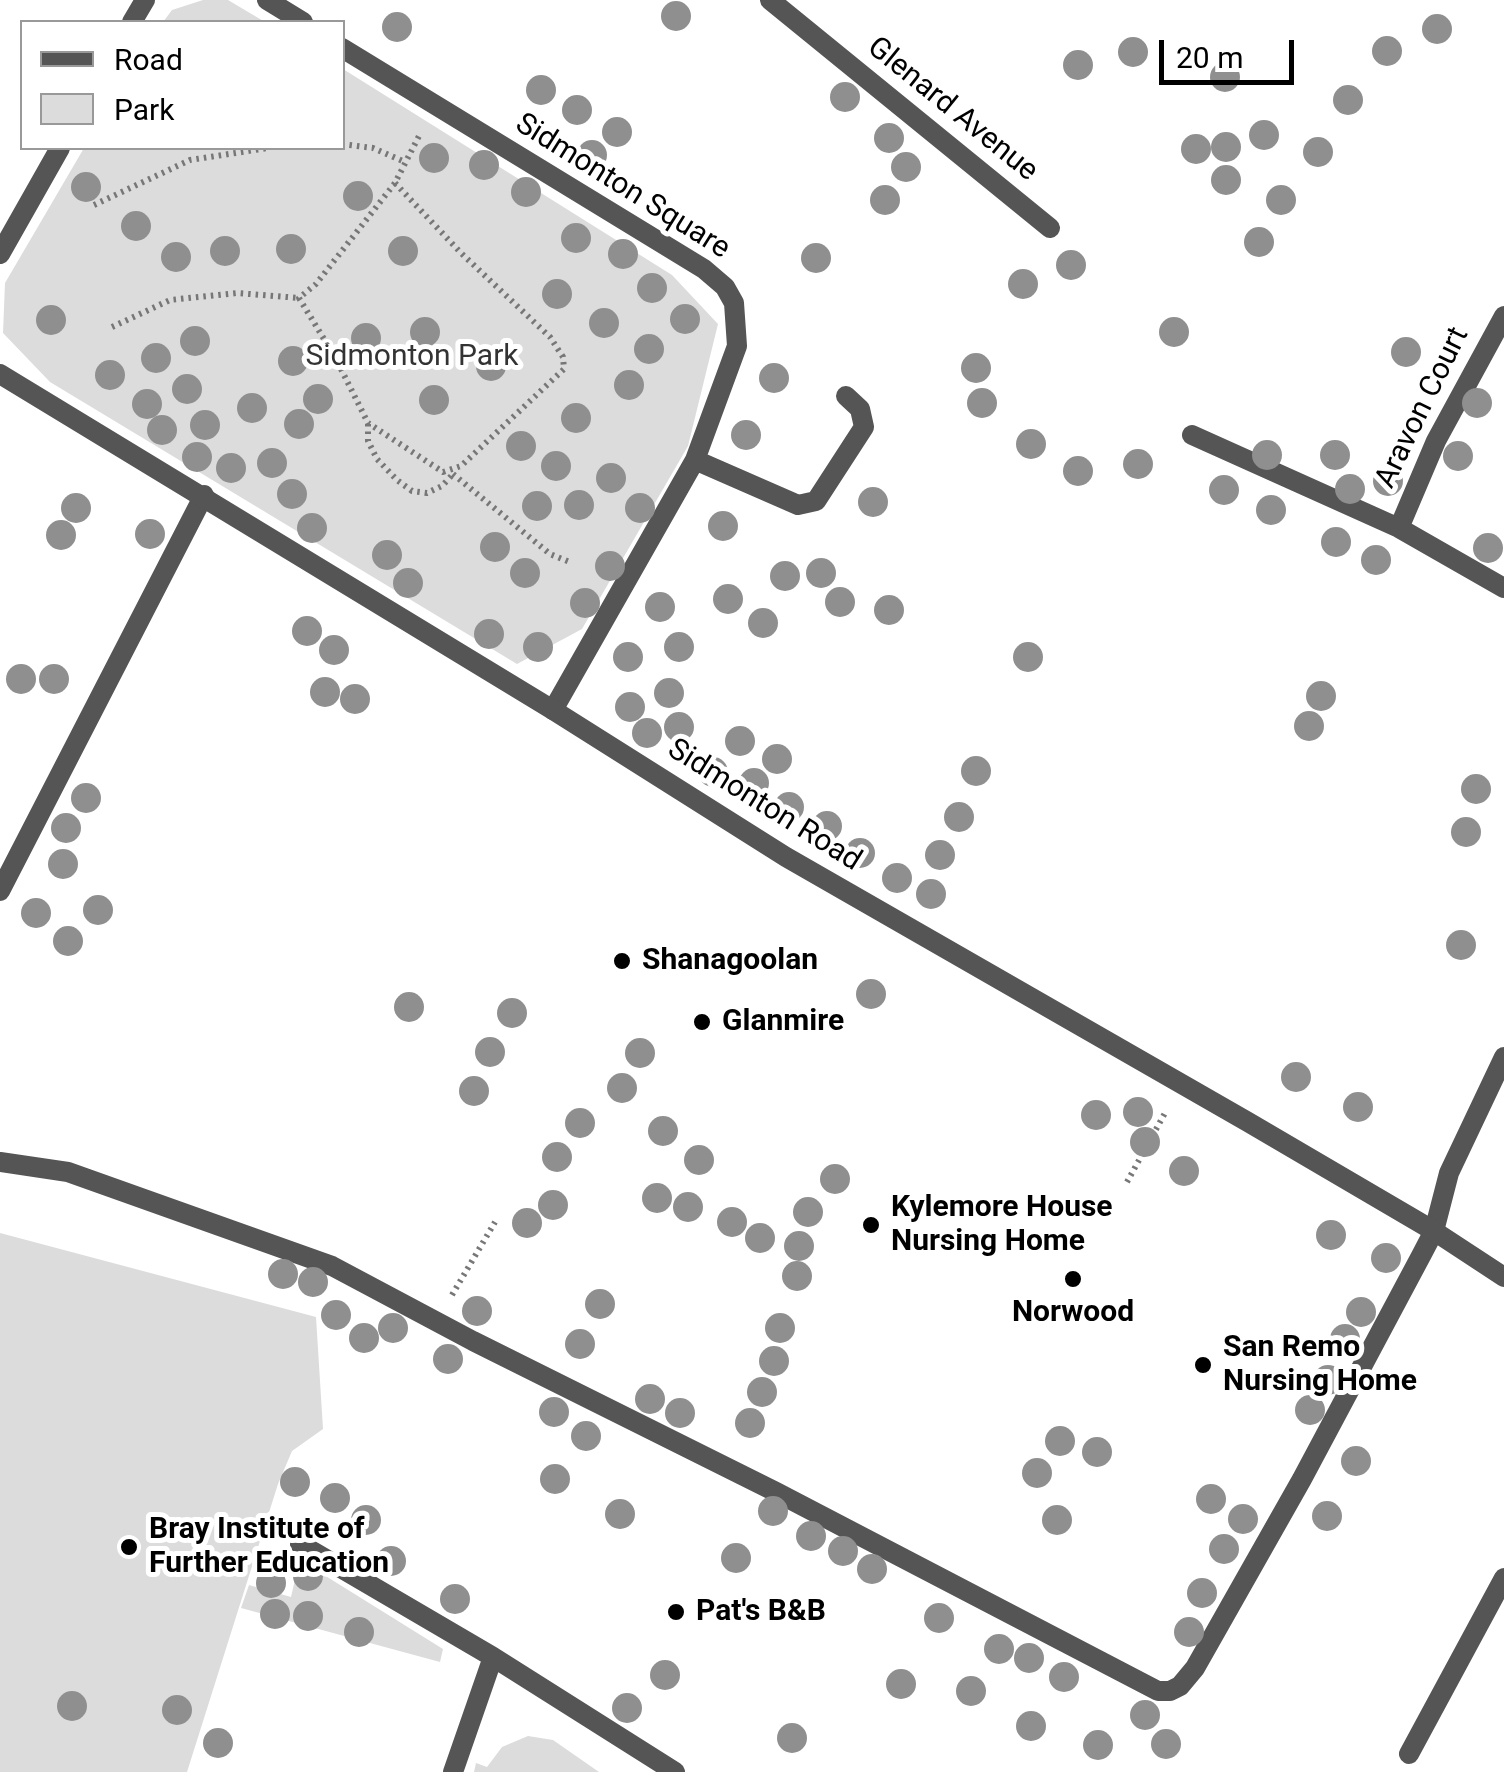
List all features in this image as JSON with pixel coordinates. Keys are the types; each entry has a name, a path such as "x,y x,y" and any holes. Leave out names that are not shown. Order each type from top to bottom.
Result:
{"street":[{"path":"268,0 300,20"},
{"name":"Glenard Avenue","path":"770,0 1050,228"},
{"name":"Sidmonton Square","path":"345,50 704,270 725,286 734,303 737,346 695,460 554,710"},
{"path":"0,254 59,150"},
{"name":"Aravon Court","path":"1399,528 1436,441 1504,316"},
{"name":"Sidmonton Road","path":"0,374 554,710 786,857 1434,1231 1504,1277"},
{"path":"695,460 798,505 816,501 864,428 860,409 846,396"},
{"name":"Aravon Court","path":"1192,436 1399,528 1504,588"},
{"path":"0,891 204,496"},
{"path":"0,1162 68,1172 332,1266 1158,1691 1170,1691 1191,1674 1203,1654 1302,1479 1434,1231 1449,1173 1504,1056"},
{"path":"300,1544 492,1656 675,1772"},
{"path":"1409,1754 1504,1578"},
{"path":"453,1772 492,1656"}],"path":[{"path":"112,327 170,300 238,293 299,298 316,284 395,183 436,107"},
{"path":"345,144 373,148 406,162"},
{"path":"94,205 190,160 255,150"},
{"path":"299,298 335,357 368,423 368,442 377,459 412,490 428,493 442,486 564,368 563,357 550,338 395,183"},
{"path":"368,423 443,472 461,466"},
{"path":"454,474 550,554 572,563"},
{"path":"1127,1182 1168,1107"},
{"path":"437,1322 495,1222"}],"green space":[{"path":"203,0 228,0 262,20 164,20 172,10"},
{"name":"Sidmonton Park","path":"345,70 672,275 718,324 688,446 582,629 517,664 50,382 3,333 5,283 83,150 345,150"},
{"name":"Bray Institute of Further Education","path":"0,1233 316,1317 323,1429 292,1451 278,1484 187,1772 0,1772"},
{"path":"308,1565 443,1649 440,1662 241,1608 249,1585 291,1597 297,1571"},
{"path":"528,1736 553,1740 599,1772 474,1772 476,1763 487,1767 502,1747"}],"place":[{"name":"Shanagoolan","path":"622,961"},
{"name":"Glanmire","path":"702,1022"},
{"name":"Kylemore House Nursing Home","path":"871,1225"},
{"name":"Norwood","path":"1073,1279"},
{"name":"San Remo Nursing Home","path":"1203,1365"},
{"name":"Bray Institute of Further Education","path":"129,1547"},
{"name":"Pat's B&B","path":"676,1612"}]}
